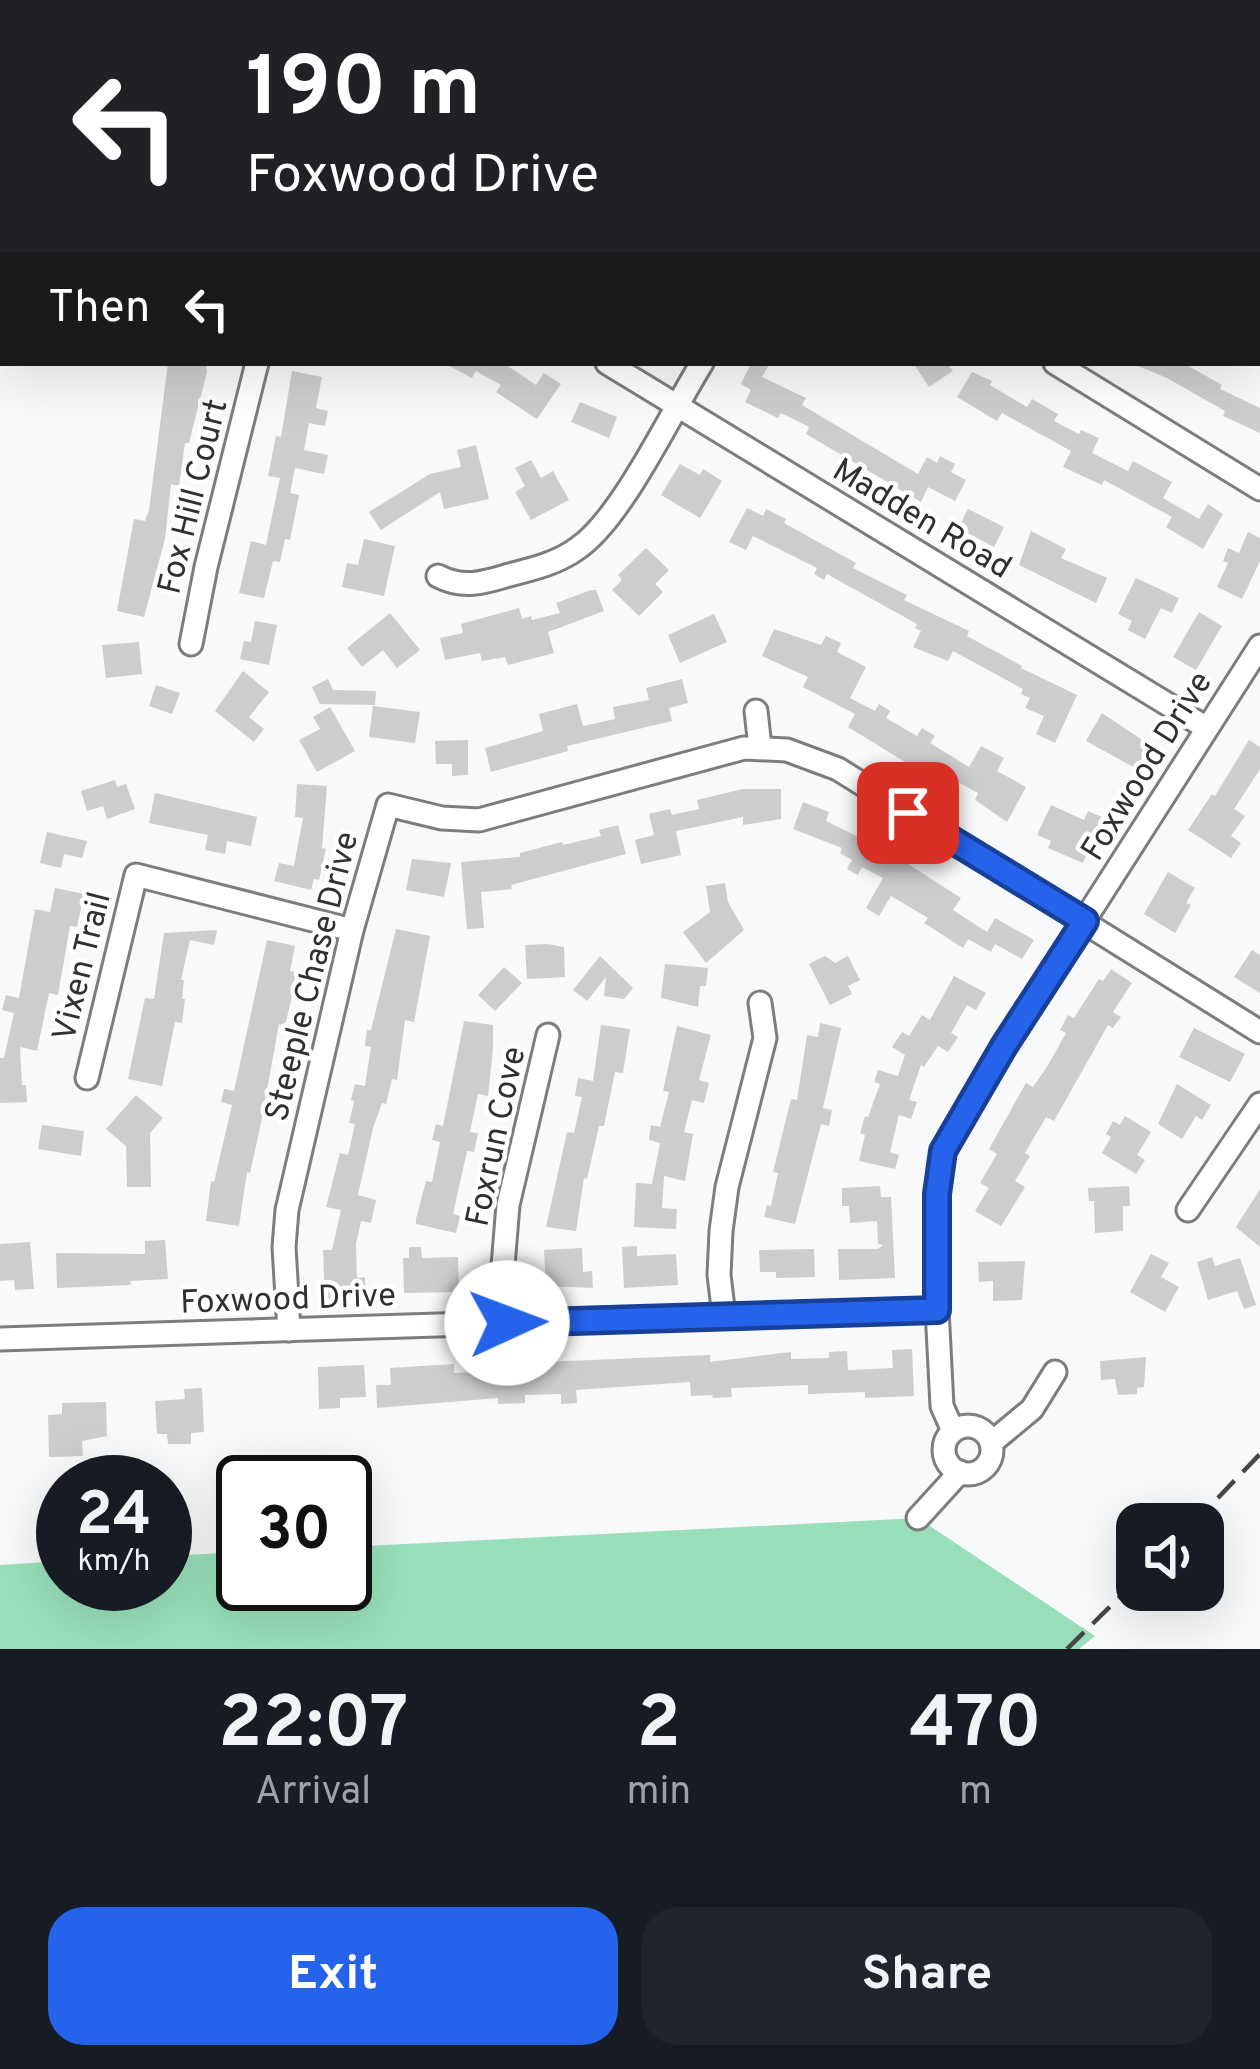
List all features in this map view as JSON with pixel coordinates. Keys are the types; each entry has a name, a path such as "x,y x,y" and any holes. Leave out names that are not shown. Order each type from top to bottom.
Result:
{"street":[{"name":"Fox Hill Court","path":"191,644 256,366"},
{"name":"Madden Road","path":"612,366 1205,727"},
{"path":"437,576 453,584 474,585 541,566 578,549 612,514 701,366"},
{"path":"1060,366 1260,489"},
{"name":"Foxwood Drive","path":"953,1431 942,1406 937,1310 937,1194 943,1151 1004,1046 1260,646"},
{"path":"756,711 760,747"},
{"name":"Steeple Chase Drive","path":"289,1330 284,1247 287,1210 352,930 388,805 442,818 478,820 520,812 720,752 760,747 788,750 838,769 1260,1032"},
{"name":"Vixen Trail","path":"87,1078 136,875 352,930"},
{"path":"724,1316 721,1231 727,1187 765,1038 760,1004"},
{"name":"Foxrun Cove","path":"507,1323 503,1266 508,1205 548,1035"},
{"path":"1189,1210 1260,1104"},
{"name":"Foxwood Drive","path":"0,1339 937,1310"},
{"path":"918,1518 960,1472 983,1468 990,1459 991,1443 1032,1409 1055,1372"},
{"path":"960,1472 946,1459 944,1448 953,1431 974,1427 991,1443"}],"green space":[{"path":"918,1518 1095,1636 1079,1649 0,1649 0,1565 36,1563 36,1611 192,1611 192,1555 216,1553 216,1611 372,1611 372,1546"}],"building":[{"path":"168,366 206,366 189,443 185,443 179,486 171,484 165,539 144,617 117,611 134,519 145,521"},
{"path":"450,366 508,366 536,385 544,373 561,384 537,419 496,392 501,385 476,371 472,378"},
{"path":"750,366 768,366 762,377 806,398 802,405 918,474 927,457 937,463 940,456 955,464 951,472 966,480 955,501 928,487 921,502 806,434 809,427 745,402 751,390 741,384"},
{"path":"915,366 949,366 953,371 929,387"},
{"path":"1138,366 1188,366 1222,385 1220,389 1260,408 1260,433 1223,416 1225,411"},
{"path":"292,371 322,377 316,408 328,411 325,426 309,423 304,450 328,455 324,474 295,468 290,493 299,495 290,540 285,539 280,562 273,561 264,598 239,593 251,541 266,545 280,478 268,476 276,436 281,437"},
{"path":"972,372 1027,407 1032,399 1058,414 1054,421 1099,438 1092,453 1128,471 1133,461 1172,482 1163,498 1199,519 1208,504 1223,514 1203,549 1166,527 1172,517 1104,480 1102,485 1063,467 1071,451 1002,413 997,421 957,397"},
{"path":"580,402 617,417 609,438 571,422"},
{"path":"476,445 489,499 444,509 440,492 381,530 369,512 430,474 461,467 457,450"},
{"path":"531,460 541,478 553,471 569,500 531,520 515,492 525,486 515,468"},
{"path":"680,464 700,475 703,469 722,481 700,518 661,495"},
{"path":"747,508 763,516 766,509 786,519 784,523 856,563 853,568 907,595 904,600 969,631 967,636 1021,668 1077,695 1055,743 1036,734 1044,716 1025,708 1030,698 1021,694 1023,689 953,651 948,661 913,647 921,631 915,628 917,624 827,574 824,580 814,574 817,568 753,536 746,550 729,542"},
{"path":"968,509 1004,527 994,547 958,528"},
{"path":"1031,531 1066,549 1061,558 1107,578 1096,603 1019,565"},
{"path":"1248,532 1260,538 1260,561 1242,599 1217,587 1228,563 1223,561 1228,548 1239,553"},
{"path":"364,539 395,546 384,596 342,587 347,563 358,565"},
{"path":"646,548 669,570 655,584 663,592 639,616 612,590 622,580 618,575"},
{"path":"1136,578 1179,598 1172,613 1161,608 1145,639 1128,630 1132,621 1118,614"},
{"path":"596,590 604,611 548,632 554,653 508,665 505,657 482,661 480,653 445,660 440,638 463,633 461,624 519,608 522,619 560,613 556,603"},
{"path":"1199,612 1222,626 1196,670 1173,657"},
{"path":"390,613 420,650 397,668 383,650 362,667 347,648"},
{"path":"714,614 727,642 680,663 668,635"},
{"path":"255,621 277,625 269,665 240,659 244,641 251,642"},
{"path":"774,629 821,645 826,636 841,643 837,652 866,667 850,698 875,711 879,704 890,711 886,718 917,736 922,728 935,736 930,743 969,767 981,746 1004,758 997,771 1026,787 1007,822 975,800 978,793 941,773 936,781 848,727 855,714 803,687 808,677 762,656"},
{"path":"139,642 142,674 106,678 102,645"},
{"path":"243,671 269,692 249,717 264,729 254,742 215,711"},
{"path":"328,679 333,690 376,691 375,705 320,704 312,687"},
{"path":"682,679 688,703 669,708 672,721 567,746 568,751 491,772 485,748 543,731 539,714 577,704 583,726 615,719 613,707 649,700 646,688"},
{"path":"156,685 180,693 172,714 149,706"},
{"path":"373,706 420,712 415,743 369,737"},
{"path":"330,707 355,751 317,772 299,740 320,729 313,717"},
{"path":"1102,713 1150,745 1137,769 1086,741"},
{"path":"468,740 468,775 452,776 452,764 436,764 435,741"},
{"path":"1249,740 1260,747 1260,769 1234,809 1245,816 1231,836 1241,843 1231,858 1188,830"},
{"path":"115,780 117,787 126,784 135,809 107,819 103,806 87,811 81,791"},
{"path":"297,784 327,786 322,848 326,849 319,880 314,879 311,890 274,881 279,863 294,866 303,818 295,817"},
{"path":"743,789 781,789 781,819 743,825 743,817 676,831 681,855 641,864 635,840 654,835 649,814 699,809 697,800"},
{"path":"155,793 257,817 251,846 227,841 225,854 205,850 208,835 149,823"},
{"path":"803,802 829,812 826,821 891,853 961,898 953,910 987,932 995,918 1034,940 1022,959 995,944 991,952 968,939 963,948 924,923 928,918 891,896 879,916 866,908 883,878 862,867 858,875 847,869 852,860 840,853 842,848 793,829"},
{"path":"1051,805 1084,820 1088,811 1104,818 1083,863 1048,848 1051,841 1037,835"},
{"path":"618,825 626,854 511,885 512,889 481,892 484,928 467,929 461,862 520,857 520,853 562,842 601,836 599,830"},
{"path":"47,832 87,841 82,858 64,854 61,868 40,863"},
{"path":"412,859 451,863 444,897 406,890"},
{"path":"1168,872 1195,888 1175,933 1144,914"},
{"path":"725,883 728,902 744,930 706,963 683,932 710,912 706,886"},
{"path":"55,888 84,894 77,927 70,926 58,995 49,993 37,1051 20,1047 27,1102 0,1103 0,1058 4,1058 14,1013 2,1010 6,995 19,998 35,909 50,912"},
{"path":"396,929 430,936 414,1022 405,1020 397,1080 392,1079 373,1128 358,1195 376,1200 371,1223 361,1221 356,1244 357,1278 365,1277 366,1297 325,1299 323,1250 332,1250 341,1210 326,1207 340,1153 348,1155 355,1124 349,1123 351,1100 355,1084 365,1086 371,1047 365,1046 367,1030 371,1030"},
{"path":"217,930 214,945 190,940 181,980 182,1023 175,1022 162,1086 128,1079 145,998 154,999 164,933"},
{"path":"267,940 295,946 290,971 298,972 285,1026 279,1024 239,1226 206,1221 211,1181 232,1105 221,1102 224,1089 234,1091"},
{"path":"525,945 564,947 565,977 527,979"},
{"path":"1252,950 1260,955 1260,993 1234,977"},
{"path":"600,956 633,988 624,999 604,996 606,977 587,1001 573,990"},
{"path":"825,956 835,963 848,956 860,980 848,986 852,994 830,1005 809,964"},
{"path":"665,964 708,968 698,1007 661,998"},
{"path":"504,967 522,983 495,1011 478,995"},
{"path":"1111,969 1132,983 1113,1012 1121,1017 1113,1028 1108,1025 1054,1121 1046,1117 1025,1153 1030,1156 1015,1181 1025,1187 1001,1226 975,1211 989,1188 980,1183 997,1154 989,1149 1026,1083 1033,1087 1047,1067 1066,1033 1060,1030 1068,1015 1074,1018"},
{"path":"954,976 986,993 976,1010 967,1005 951,1033 958,1037 948,1052 938,1046 921,1065 909,1100 917,1102 911,1119 899,1115 890,1152 899,1155 895,1169 859,1161 865,1135 860,1133 880,1084 874,1082 878,1070 898,1076 905,1055 892,1047 902,1032 909,1036 922,1015 930,1020"},
{"path":"464,1021 493,1025 493,1048 488,1096 478,1094 470,1132 478,1133 474,1152 467,1151 453,1214 460,1216 456,1233 416,1224 416,1219 426,1181 432,1182 440,1142 432,1140 436,1124 443,1126"},
{"path":"820,1023 841,1028 823,1108 832,1110 829,1126 821,1124 795,1224 764,1217 767,1205 771,1206 778,1173 773,1172 791,1099 797,1100 807,1035 818,1037"},
{"path":"601,1025 630,1029 623,1073 615,1072 604,1126 599,1126 584,1178 576,1231 546,1227 567,1132 574,1133 582,1097 575,1096 578,1078 593,1081"},
{"path":"677,1026 711,1035 699,1080 709,1083 704,1103 692,1100 684,1132 693,1134 685,1181 664,1176 662,1208 677,1209 676,1229 634,1227 636,1183 652,1184 660,1143 649,1140 651,1125 660,1127"},
{"path":"1194,1028 1245,1054 1230,1082 1179,1057"},
{"path":"1177,1084 1211,1105 1202,1120 1196,1116 1182,1139 1158,1124"},
{"path":"136,1095 163,1118 150,1133 151,1187 127,1187 126,1146 106,1129"},
{"path":"1125,1116 1151,1132 1137,1155 1145,1160 1136,1174 1102,1153 1113,1121 1120,1125"},
{"path":"42,1125 84,1131 81,1156 38,1149"},
{"path":"880,1186 881,1197 891,1197 895,1278 839,1280 838,1249 883,1245 878,1244 877,1221 850,1223 849,1206 842,1206 842,1188"},
{"path":"1129,1186 1130,1206 1123,1206 1123,1231 1095,1233 1094,1201 1089,1201 1088,1188"},
{"path":"1260,1189 1260,1247 1236,1227"},
{"path":"165,1240 168,1279 57,1288 56,1253 145,1254 145,1241"},
{"path":"30,1242 34,1289 15,1290 14,1280 0,1281 0,1244"},
{"path":"637,1246 637,1256 676,1254 678,1285 624,1288 622,1247"},
{"path":"409,1247 421,1247 422,1258 458,1257 459,1292 404,1293 403,1258 409,1258"},
{"path":"582,1248 583,1272 592,1271 593,1288 546,1286 544,1250"},
{"path":"814,1249 815,1277 776,1278 776,1272 760,1272 759,1250"},
{"path":"1151,1254 1169,1263 1161,1277 1179,1287 1165,1312 1130,1292"},
{"path":"1212,1257 1215,1266 1240,1258 1256,1305 1244,1309 1237,1291 1208,1300 1197,1262"},
{"path":"1025,1261 1022,1300 993,1301 993,1281 979,1282 978,1262"},
{"path":"912,1349 914,1396 808,1394 808,1385 731,1388 732,1397 713,1398 691,1396 690,1382 576,1390 577,1403 561,1404 561,1394 525,1395 525,1403 498,1404 498,1398 377,1408 376,1385 391,1385 390,1368 454,1364 454,1373 497,1371 496,1358 545,1362 710,1355 710,1362 791,1352 791,1359 829,1358 829,1352 847,1351 848,1370 893,1368 892,1350"},
{"path":"1146,1357 1144,1387 1137,1388 1137,1394 1118,1395 1115,1379 1101,1380 1100,1361"},
{"path":"364,1365 366,1397 340,1398 340,1408 319,1409 318,1367"},
{"path":"202,1388 204,1432 191,1433 191,1444 168,1444 167,1434 157,1434 155,1401 185,1399 184,1389"},
{"path":"106,1402 107,1436 82,1441 83,1455 49,1455 48,1415 62,1414 62,1403"}],"railway":[{"path":"1213,1503 1260,1454"},
{"path":"1067,1649 1116,1601"}],"route":[{"path":"507,1323 937,1310 937,1194 943,1151 1085,921 908,813"}]}
